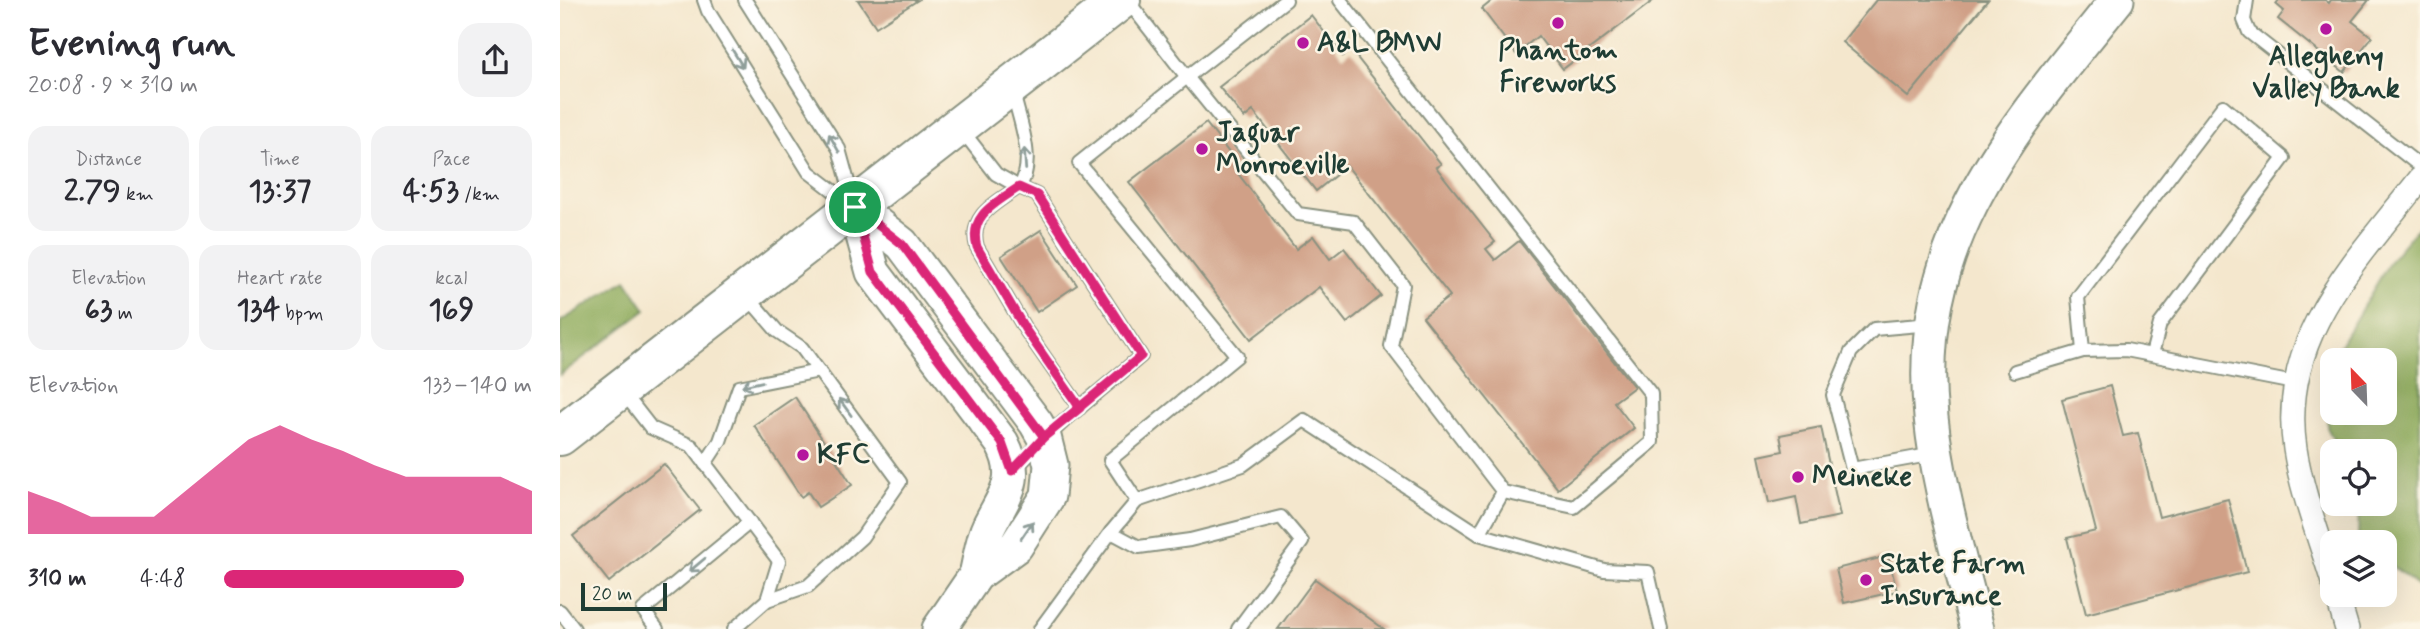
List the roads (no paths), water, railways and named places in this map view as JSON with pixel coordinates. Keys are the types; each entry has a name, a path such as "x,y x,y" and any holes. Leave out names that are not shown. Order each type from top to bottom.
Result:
{"highway":[{"path":"560,436 1121,0"}],"main road":[{"path":"1977,629 1936,454 1929,385 1931,324 1936,294 1952,243 1976,190 2025,114 2117,0"},
{"path":"855,207 902,244 1044,437 1051,464 1048,496 1016,546 976,575 939,629"},
{"path":"855,207 873,272 1002,443 1012,471 1005,498 988,527 976,575"}],"street":[{"path":"2320,537 2295,451 2292,407 2294,383 2309,335 2321,311 2340,281 2420,179"},
{"path":"2341,607 2347,629"}],"lane":[{"path":"704,0 809,172 855,207"},
{"path":"745,0 839,149 855,207"},
{"path":"1127,0 1298,214 1354,222 1404,285 1391,346 1503,492 1574,507 1652,442 1651,394 1340,0"},
{"path":"1137,501 1110,460 1237,356 1079,163 1286,0"},
{"path":"2246,0 2244,20 2249,32 2420,166"},
{"path":"1012,85 1026,154 1026,177 1019,187 984,212 975,222 973,234 977,247 1025,329 1080,408"},
{"path":"2083,351 2078,297 2222,106 2284,158 2160,324 2152,354"},
{"path":"959,126 996,174 1037,195 1141,356 1044,437 1012,471"},
{"path":"734,629 767,600 808,586 862,537 900,482 802,348 777,331 745,293"},
{"path":"1931,324 1874,329 1851,352 1833,395 1852,469 1936,454"},
{"path":"2015,371 2083,351 2126,349 2294,383"},
{"path":"705,464 720,441 739,387 819,371"},
{"path":"621,389 651,428 692,446 779,561 767,600"},
{"path":"1040,629 1137,501 1243,464 1304,420 1479,534 1604,570 1648,572 1661,629"},
{"path":"1479,534 1503,492"},
{"path":"1111,533 1139,547 1190,540 1281,517 1302,542 1238,629"},
{"path":"657,629 643,610 750,522"},
{"path":"560,611 574,629"}],"place":[{"name":"Phantom Fireworks","path":"1558,23"},
{"name":"Allegheny Valley Bank","path":"2326,29"},
{"name":"A&L BMW","path":"1303,43"},
{"name":"Jaguar Monroeville","path":"1202,149"},
{"name":"KFC","path":"803,455"},
{"name":"Meineke","path":"1798,477"},
{"name":"State Farm Insurance","path":"1866,580"}]}
